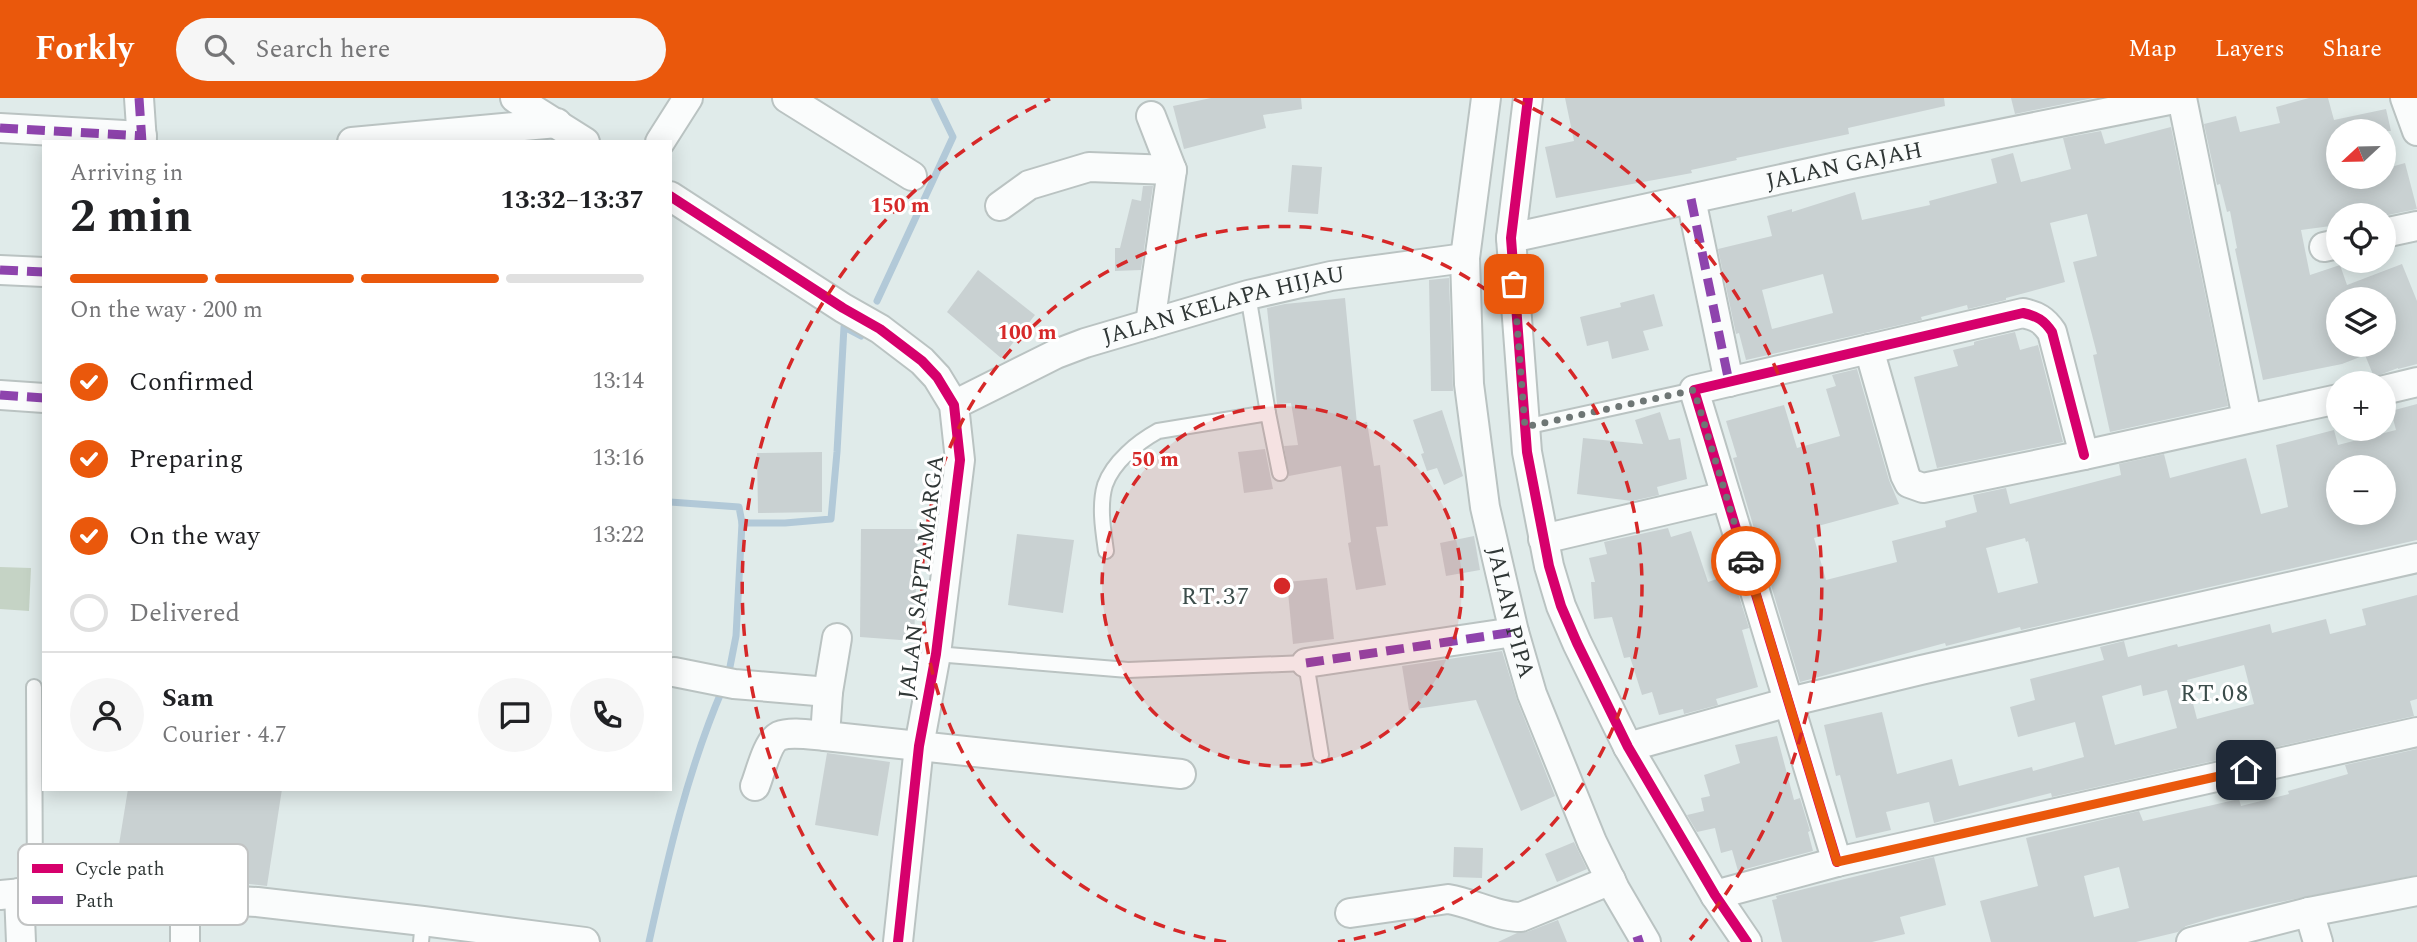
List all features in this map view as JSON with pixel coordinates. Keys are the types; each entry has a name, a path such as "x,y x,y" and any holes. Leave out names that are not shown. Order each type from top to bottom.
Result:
{"street":[{"path":"0,128 142,139 139,98"},
{"path":"515,98 582,140"},
{"path":"661,140 688,98"},
{"path":"788,98 912,176"},
{"name":"JALAN PIPA","path":"1486,98 1465,258 1469,384 1485,507 1514,632 1532,694 1566,781 1641,941"},
{"path":"1528,98 1511,238 1525,427 1549,566 1561,606 1577,643 1628,747 1715,895 1747,942"},
{"path":"2180,98 2247,418"},
{"name":"JALAN GAJAH","path":"1511,238 2180,98"},
{"path":"2405,98 2417,131"},
{"path":"1150,324 1172,170 1151,116"},
{"path":"385,140 557,124"},
{"path":"1000,206 1029,185 1089,167 1172,170"},
{"name":"JALAN SAPTAMARGA","path":"672,197 880,329 922,361 937,377 954,405 960,460 936,654 919,746 898,942"},
{"path":"1691,199 1729,382"},
{"path":"2396,230 2417,226"},
{"name":"JALAN KELAPA HIJAU","path":"954,405 1056,354 1248,295 1331,276 1465,258"},
{"path":"0,270 42,272"},
{"path":"1837,862 1694,390 2023,313 2045,321 2052,331 2084,455"},
{"path":"1870,349 1909,483 1923,488 2326,402"},
{"path":"2396,387 2417,382"},
{"path":"0,395 42,398"},
{"path":"1544,539 1726,496"},
{"path":"1628,747 1789,702 2417,558"},
{"path":"1306,663 1514,632"},
{"path":"824,736 837,638"},
{"path":"674,672 728,683 828,692"},
{"path":"1715,895 1837,862 2417,732"},
{"path":"755,786 765,757 779,736 824,736 1181,775"},
{"path":"1350,913 1448,899 1510,917 1521,917 1611,880"},
{"path":"2191,942 2309,912 2417,891"},
{"path":"248,902 422,931 585,942"},
{"path":"2309,912 2318,942"}],"lane":[{"path":"1248,295 1280,472"},
{"path":"1525,427 1694,390"},
{"path":"1106,551 1103,527 1105,484 1115,468 1143,440 1158,431 1268,413"},
{"path":"936,654 1128,670 1306,663 1321,755"},
{"path":"22,844 34,687"}],"green space":[{"path":"0,567 31,568 29,611 0,609"}],"building":[{"path":"1211,98 1301,98 1302,109 1263,115 1266,128 1184,149 1173,106"},
{"path":"1565,98 1944,98 1945,106 1848,128 1849,134 1736,158 1737,160 1691,170 1692,173 1556,198 1545,147 1574,141"},
{"path":"2011,98 2093,98 2015,114"},
{"path":"2309,98 2328,98 2334,119 2326,119 2326,189 2396,189 2396,166 2405,163 2417,209 2396,213 2396,203 2326,203 2326,227 2301,230 2310,275 2326,270 2326,273 2343,273 2347,285 2378,273 2396,273 2396,266 2402,264 2417,301 2417,364 2390,371 2372,371 2366,357 2396,357 2396,287 2326,287 2326,357 2360,357 2342,364 2263,380 2235,249 2237,248 2230,211 2227,212 2220,184 2217,185 2204,124 2236,116 2240,132 2280,123 2276,107"},
{"path":"2386,109 2388,119 2339,119"},
{"path":"2171,127 2228,406 2110,432 2093,355 2097,354 2073,262 2097,256 2087,214 2050,223 2065,282 2006,300 1968,309 1967,305 1921,317 1922,320 1746,360 1739,333 1736,334 1718,249 1772,236 1767,216 1792,209 1792,212 1855,192 1862,220 1930,205 1929,201 1997,183 1991,159 2013,153 2021,182 2071,169 2063,138 2101,131 2105,144","holes":["1823,274 1833,313 1772,329 1762,290"]},
{"path":"1292,165 1322,167 1318,214 1288,212"},
{"path":"1143,186 1153,186 1141,270 1115,271 1115,248 1120,248 1132,199 1141,201"},
{"path":"978,270 1035,315 1001,358 947,312"},
{"path":"1449,278 1453,391 1431,391 1429,280"},
{"path":"1654,294 1663,326 1643,331 1649,350 1612,359 1608,341 1587,346 1580,317 1621,307 1620,303"},
{"path":"1345,298 1357,424 1367,422 1374,466 1380,465 1388,526 1376,527 1386,585 1356,590 1348,543 1351,542 1341,466 1289,476 1284,446 1298,445 1291,403 1277,404 1267,308"},
{"path":"2015,332 2020,350 2038,345 2063,442 1937,468 1914,377 1958,366 1953,350"},
{"path":"1857,369 1889,480 1899,504 1818,526 1821,536 1814,538 1826,580 1897,562 1892,541 1946,527 1945,521 1977,512 1973,495 2006,488 2010,504 2121,475 2119,464 2164,454 2170,478 2246,458 2261,514 2288,507 2276,445 2326,432 2326,441 2337,441 2338,445 2353,441 2396,441 2396,410 2417,404 2417,540 2021,630 2020,627 1946,646 1945,643 1800,682 1733,458 1737,457 1726,421 1784,405 1797,448 1840,436 1826,389 1836,386 1832,375","holes":["2025,538 2026,542 2028,541 2038,583 1998,593 1986,548"]},
{"path":"1442,410 1463,476 1444,485 1437,468 1427,471 1413,420"},
{"path":"1660,412 1669,440 1680,438 1687,479 1657,487 1659,495 1632,501 1577,494 1583,438 1643,444 1635,420"},
{"path":"1265,449 1273,489 1244,493 1238,452"},
{"path":"822,452 822,512 758,513 757,453"},
{"path":"1668,528 1671,537 1691,531 1708,582 1732,574 1749,628 1742,630 1758,687 1716,699 1718,705 1684,714 1683,709 1659,715 1652,692 1642,695 1630,657 1624,658 1612,617 1594,619 1591,582 1595,582 1589,558 1607,554 1604,542"},
{"path":"861,529 918,529 914,641 860,637"},
{"path":"1017,534 1074,540 1063,613 1008,605"},
{"path":"1474,536 1480,570 1446,576 1440,543"},
{"path":"1327,578 1334,639 1293,644 1287,582"},
{"path":"2417,595 2417,699 2410,701 2414,716 2052,797 2051,793 1934,823 1929,802 1886,812 1891,830 1856,838 1840,775 1836,776 1824,725 1882,712 1897,774 1952,759 1959,786 2032,767 2033,771 2084,757 2075,722 2018,737 2010,707 2035,700 2030,679 2104,660 2100,647 2124,641 2128,657 2270,624 2272,633 2326,619 2330,634 2366,625 2362,609","holes":["2244,665 2254,704 2197,719 2187,680","2141,685 2143,696 2167,690 2177,728 2115,745 2102,696"]},
{"path":"1502,651 1517,700 1555,796 1521,811 1476,700 1409,710 1402,666"},
{"path":"1777,736 1794,800 1800,798 1813,851 1738,871 1732,850 1721,853 1715,828 1697,832 1687,815 1704,811 1701,798 1710,796 1704,775 1740,763 1735,745"},
{"path":"2417,749 2417,875 2270,904 2216,917 2186,926 2178,932 2136,942 1991,942 1980,901 2038,886 2026,838 2139,811 2143,821 2239,799 2241,806 2289,794 2288,791 2348,774 2345,765","holes":["2119,867 2129,908 2094,917 2084,876"]},
{"path":"827,753 890,762 878,836 815,825"},
{"path":"128,791 282,791 267,886 248,884 248,844 119,844"},
{"path":"1574,842 1587,869 1557,882 1545,854"},
{"path":"1454,847 1483,848 1482,878 1453,877"},
{"path":"1934,857 1946,905 1900,917 1905,934 1872,942 1782,942 1772,900 1777,899 1776,896"},
{"path":"1558,920 1567,942 1498,942 1517,933"}],"waterway":[{"path":"877,301 953,137 934,98"},
{"path":"728,677 736,636 742,523 831,519 844,327 861,336"},
{"path":"672,502 739,507 742,523"},
{"path":"649,942 689,781 723,688"}],"marked path":[{"path":"139,98 142,140"},
{"path":"0,128 142,136"},
{"path":"1691,199 1729,382"},
{"path":"0,270 42,272"},
{"path":"0,395 42,398"},
{"path":"1306,663 1514,632"},
{"path":"1634,942 1643,939"}],"cycle path":[{"path":"1528,98 1511,238 1527,452 1549,566 1561,606 1577,643 1628,747 1715,895 1747,942"},
{"path":"672,197 880,329 922,361 937,377 954,405 960,460 936,654 919,746 898,942"},
{"path":"1837,862 1694,390 2023,313 2040,319 2052,332 2084,455"}],"way so far":[{"path":"1514,284 1525,427 1694,390 1746,561"}],"district":[{"name":"RT.37","path":"1216,597"},
{"name":"RT.08","path":"2215,694"}],"route":[{"path":"1746,561 1837,862 2246,770"}]}
